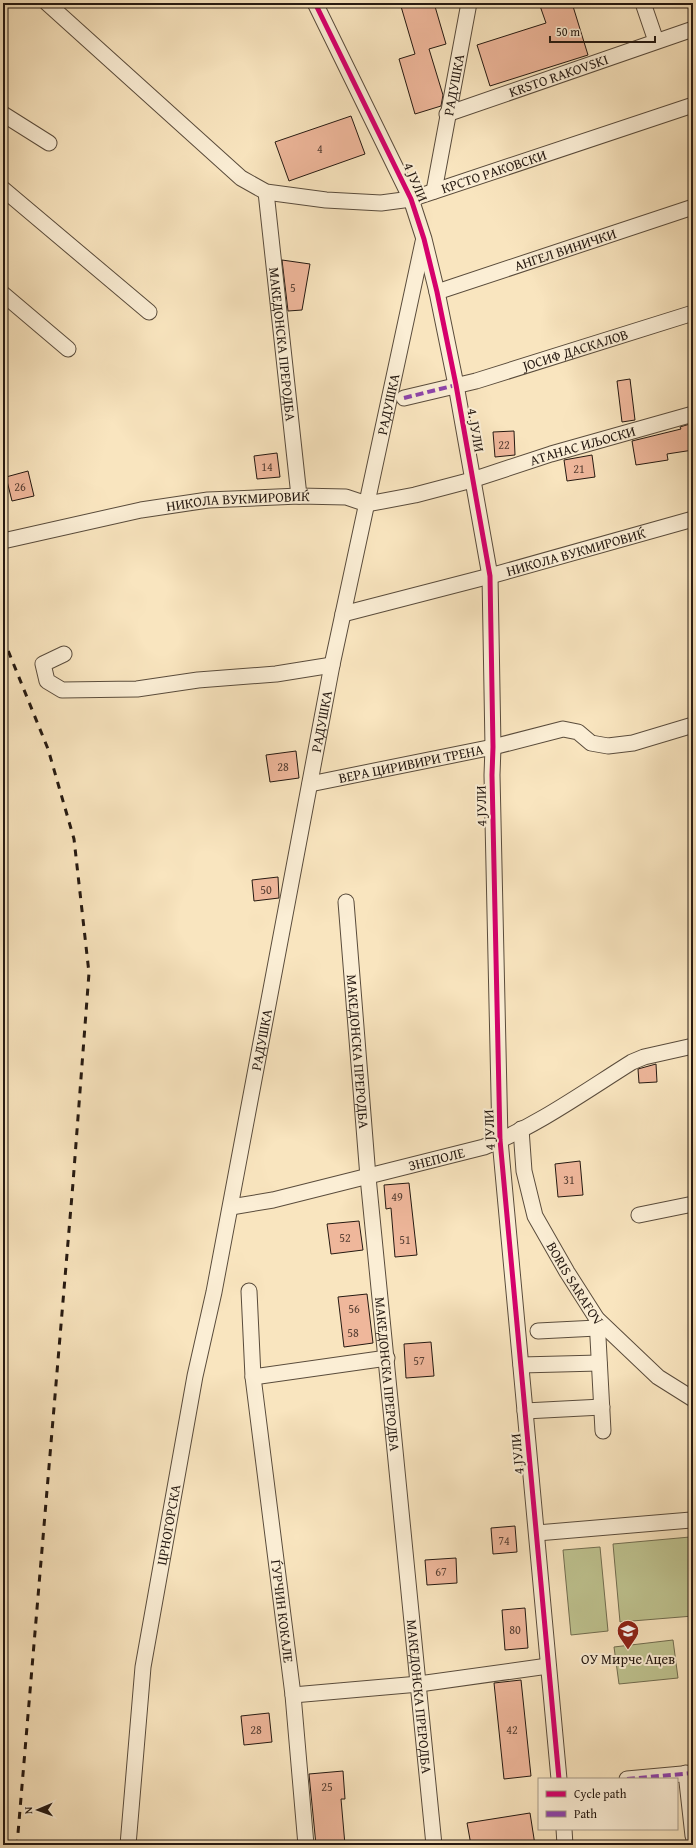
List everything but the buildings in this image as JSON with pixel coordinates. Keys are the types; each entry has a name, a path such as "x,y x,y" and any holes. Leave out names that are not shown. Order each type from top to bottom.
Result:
{"street":[{"path":"47,3 241,178 266,192"},
{"name":"4 ЈУЛИ","path":"315,3 411,199 424,239 437,292 456,385"},
{"name":"РАДУШКА","path":"434,191 447,114 469,3"},
{"path":"643,3 656,41"},
{"name":"KRSTO RAKOVSKI","path":"447,114 656,41 693,30"},
{"name":"КРСТО РАКОВСКИ","path":"266,192 326,200 381,203 411,199 693,105"},
{"path":"3,114 49,143"},
{"path":"3,189 149,312"},
{"name":"МАКЕДОНСКА ПРЕРОДБА","path":"266,192 299,496"},
{"name":"АНГЕЛ ВИНИЧКИ","path":"437,292 693,207"},
{"name":"РАДУШКА","path":"231,1207 332,665 424,239"},
{"path":"3,294 68,349"},
{"name":"ЈОСИФ ДАСКАЛОВ","path":"404,398 476,381 693,312"},
{"name":"4. ЈУЛИ","path":"456,385 472,480"},
{"name":"AТАНАС ИЉОСКИ","path":"472,480 551,454 693,414"},
{"name":"4 ЈУЛИ","path":"472,480 490,576 493,747 492,775 500,1140 559,1778"},
{"name":"НИКОЛА ВУКМИРОВИЌ","path":"3,541 141,510 208,500 299,496 346,497 367,504 416,495 472,480"},
{"name":"НИКОЛА ВУКМИРОВИЌ","path":"343,614 490,576 693,519"},
{"path":"64,654 43,664 47,681 62,690 137,689 198,680 276,674 332,665"},
{"name":"ВЕРА ЦИРИВИРИ ТРЕНА","path":"310,784 493,747 563,729 578,732 591,743 608,746 633,744 693,725"},
{"name":"МАКЕДОНСКА ПРЕРОДБА","path":"346,902 368,1177 434,1845"},
{"name":"ЗНЕПОЛЕ","path":"231,1207 273,1200 368,1177 484,1146 500,1140 556,1111 632,1062 644,1057 693,1046"},
{"name":"BORIS SARAFOV","path":"521,1128 524,1171 535,1216 597,1324 658,1377 693,1399"},
{"path":"639,1215 693,1204"},
{"name":"ЦРНОГОРСКА","path":"128,1845 143,1667 195,1376 231,1207"},
{"name":"ЃУРЧИН КОКАЛЕ","path":"249,1290 253,1377 292,1695 306,1845"},
{"path":"538,1331 597,1324 603,1431"},
{"path":"253,1377 386,1358"},
{"path":"521,1366 599,1363"},
{"path":"525,1411 602,1407"},
{"path":"537,1533 692,1520"},
{"path":"292,1695 419,1684 548,1666"},
{"path":"638,1778 690,1773 693,1836"},
{"path":"564,1830 565,1845"}],"green space":[{"path":"690,1537 693,1571 693,1616 620,1622 613,1544"},
{"path":"600,1547 608,1631 571,1635 563,1550"},
{"path":"673,1640 678,1678 619,1684 614,1647"}],"railway":[{"path":"3,638 48,749 74,839 89,973 73,1183 17,1845"}],"marked path":[{"path":"404,398 456,385"},
{"path":"638,1778 693,1773"}],"cycle path":[{"path":"315,3 411,199 424,239 437,292 456,385 490,576 493,747 492,775 500,1140 559,1778"}],"place":[{"name":"ОУ Мирче Ацев","path":"628,1650"}]}
